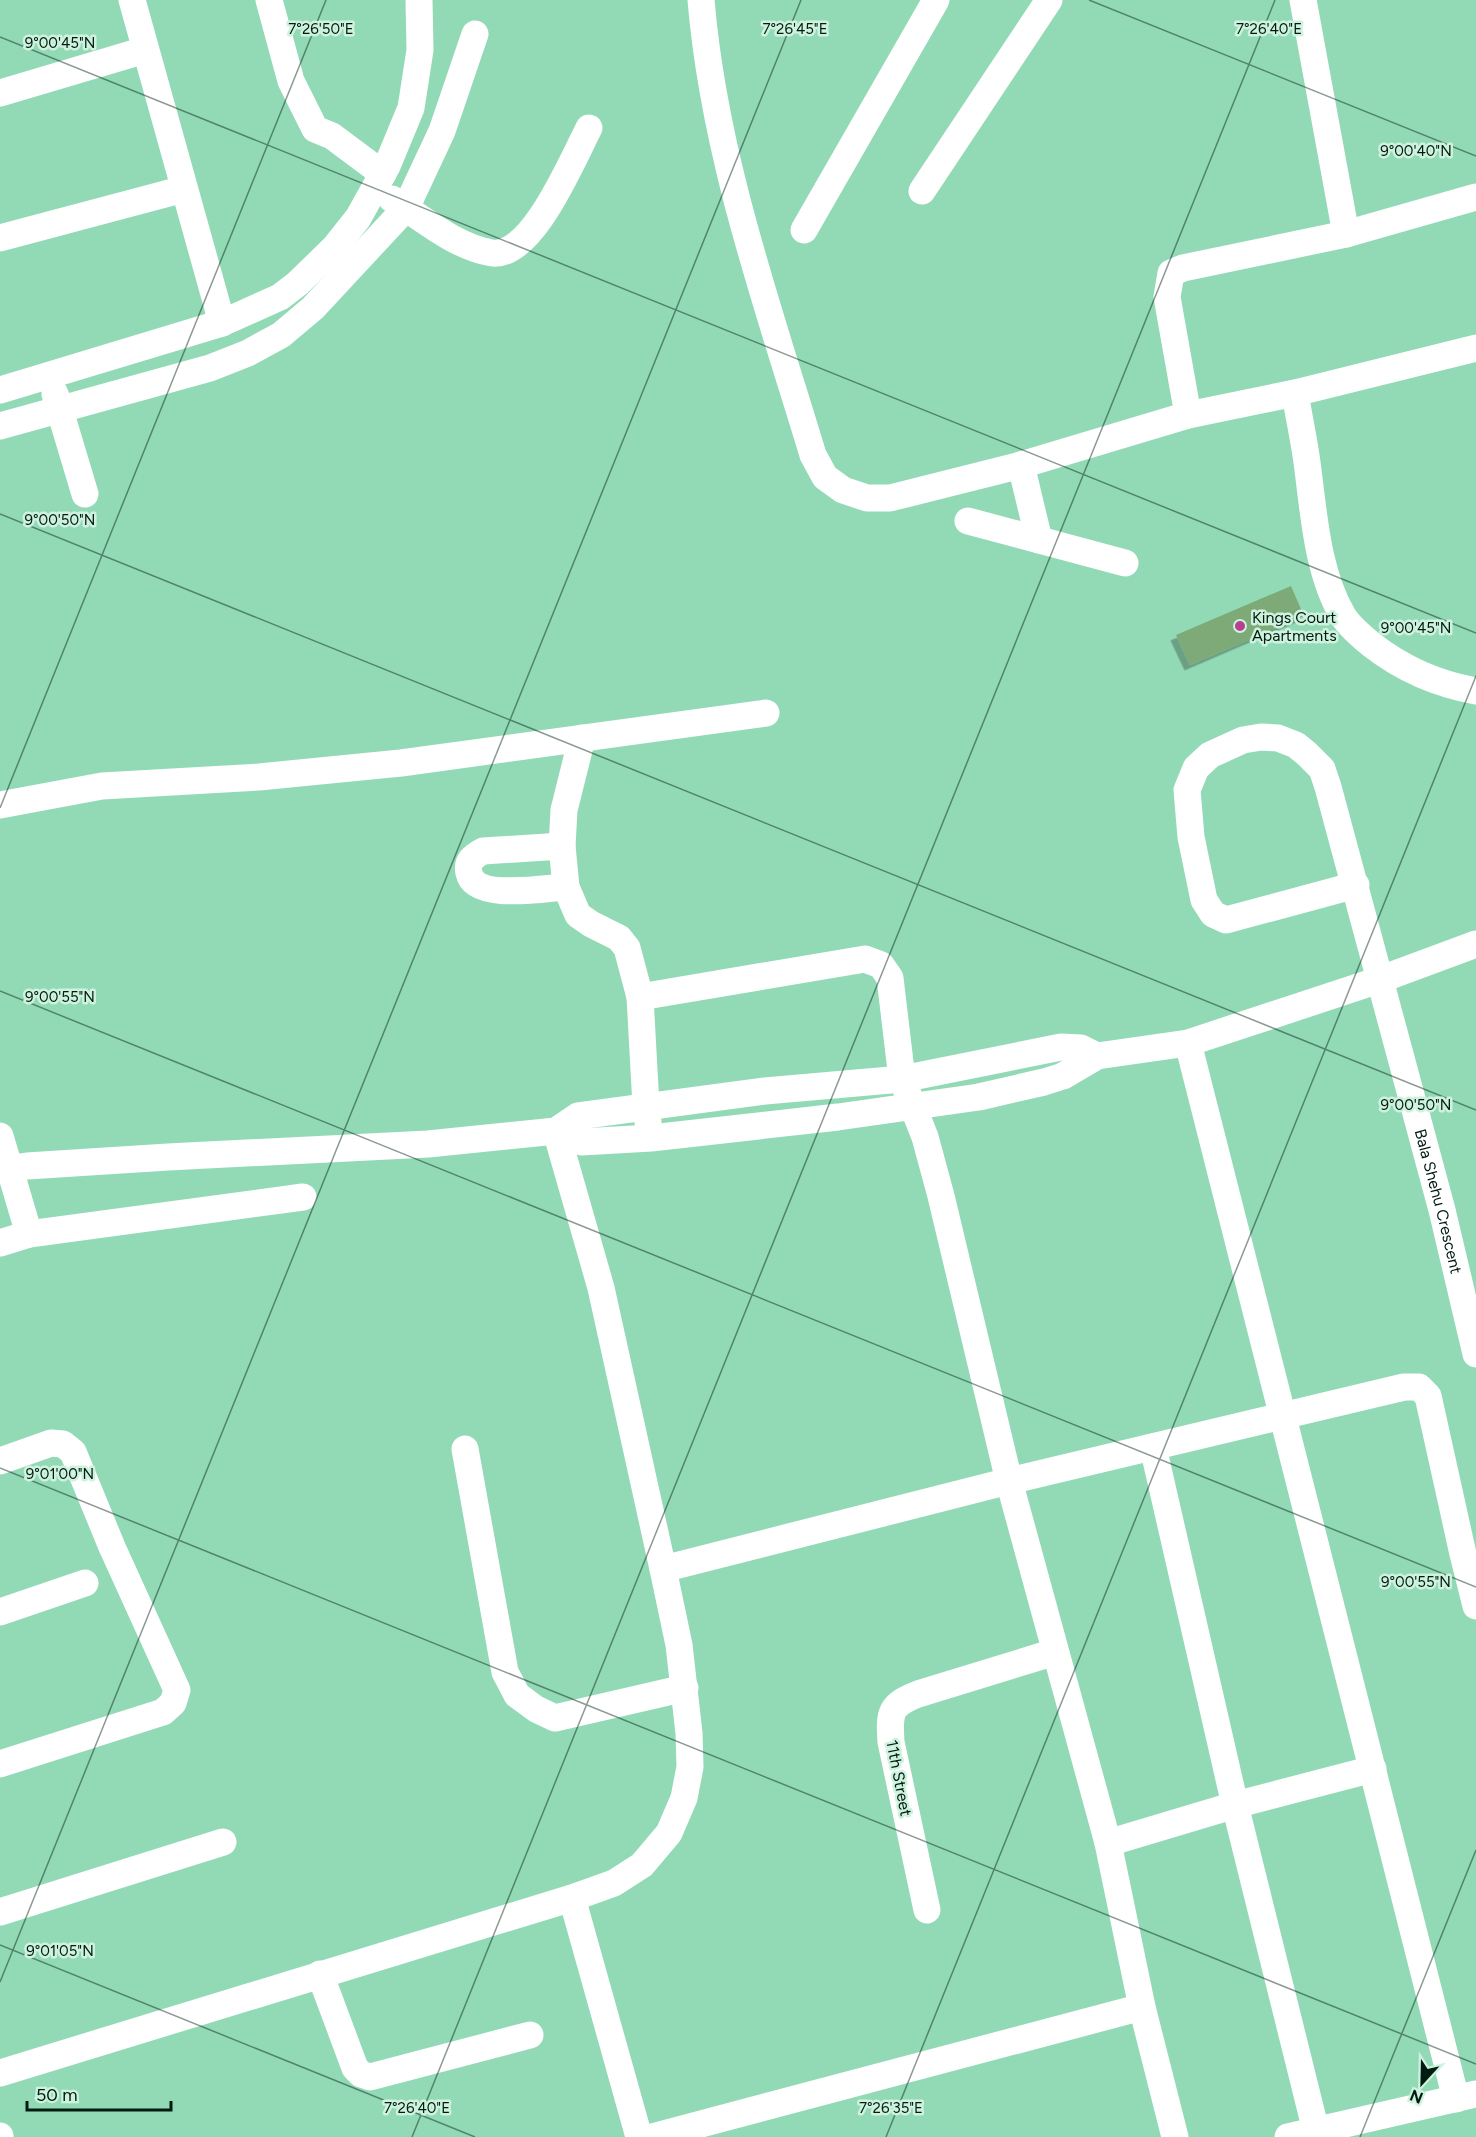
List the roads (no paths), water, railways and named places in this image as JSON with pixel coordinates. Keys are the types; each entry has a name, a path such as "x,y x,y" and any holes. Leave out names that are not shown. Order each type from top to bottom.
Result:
{"street":[{"path":"132,0 222,323"},
{"path":"269,0 291,81 315,129 332,136 406,208 460,243 495,254 510,250 546,213 589,128"},
{"path":"0,390 222,323 280,297 297,284 335,247 358,218 380,181 411,108 420,50 420,0"},
{"path":"700,0 705,49 736,200 813,455 825,477 843,490 867,498 890,498 1021,465 1188,415 1295,393 1476,348"},
{"path":"804,230 936,0"},
{"path":"922,191 1049,0"},
{"path":"1303,0 1346,234"},
{"path":"0,426 210,368 248,353 281,335 314,308 406,208 442,131 476,34"},
{"path":"0,93 146,50"},
{"path":"0,238 184,189"},
{"path":"1188,415 1167,297 1171,273 1183,268 1346,234 1476,197"},
{"path":"49,376 85,494"},
{"path":"1295,393 1306,454 1318,548 1333,594 1344,617 1362,637 1390,660 1424,678 1476,691"},
{"path":"1021,465 1039,540"},
{"path":"968,521 1125,563"},
{"path":"0,805 102,786 260,777 401,763 765,713"},
{"path":"1261,737 1278,738 1296,745 1322,770 1356,885 1226,920 1213,914 1204,900 1195,863 1188,810 1187,790 1196,768 1210,755 1243,741 1261,737"},
{"path":"582,738 564,810 562,846 566,887 578,915 619,938 627,948 639,997 646,1106 651,1138"},
{"path":"562,846 483,851 474,855 469,862 468,871 471,880 483,887 498,891 566,887"},
{"name":"Bala Shehu Crescent","path":"1356,885 1379,980 1465,1261 1476,1354"},
{"path":"556,1131 581,1142 651,1138 912,1108 979,1097 1064,1076 1097,1056 1188,1043 1379,980 1406,968 1476,944"},
{"path":"639,997 847,961 872,960 885,969 890,978 902,1079 925,1137 1009,1481 1108,1843 1142,2007 1175,2137"},
{"path":"1188,1043 1373,1769 1466,2097 1288,2137"},
{"path":"5,1169 168,1157 428,1144 556,1131 578,1116 765,1092 902,1079 1060,1047 1080,1048 1097,1056"},
{"path":"0,2073 572,1898 614,1882 642,1865 669,1833 684,1798 690,1767 685,1688 679,1645 601,1288 556,1131"},
{"path":"0,1136 5,1169 29,1234"},
{"path":"0,1243 29,1234 303,1197"},
{"path":"663,1569 1009,1481 1404,1387 1419,1387 1428,1396 1476,1605"},
{"path":"0,1461 51,1443 63,1444 73,1452 112,1547 177,1690 173,1703 163,1712 0,1764"},
{"path":"1153,1447 1235,1805 1316,2131"},
{"path":"465,1449 505,1672 517,1695 536,1709 555,1718 685,1688"},
{"path":"0,1612 84,1583"},
{"name":"11th Street","path":"927,1910 891,1742 890,1726 894,1709 897,1703 918,1694 1055,1652"},
{"path":"1108,1843 1235,1805 1373,1769"},
{"path":"0,1912 223,1842"},
{"path":"572,1898 639,2137"},
{"path":"320,1974 355,2068 361,2074 370,2077 530,2035"},
{"path":"652,2137 1142,2007"}],"place":[{"name":"Kings Court Apartments","path":"1240,626"}]}
